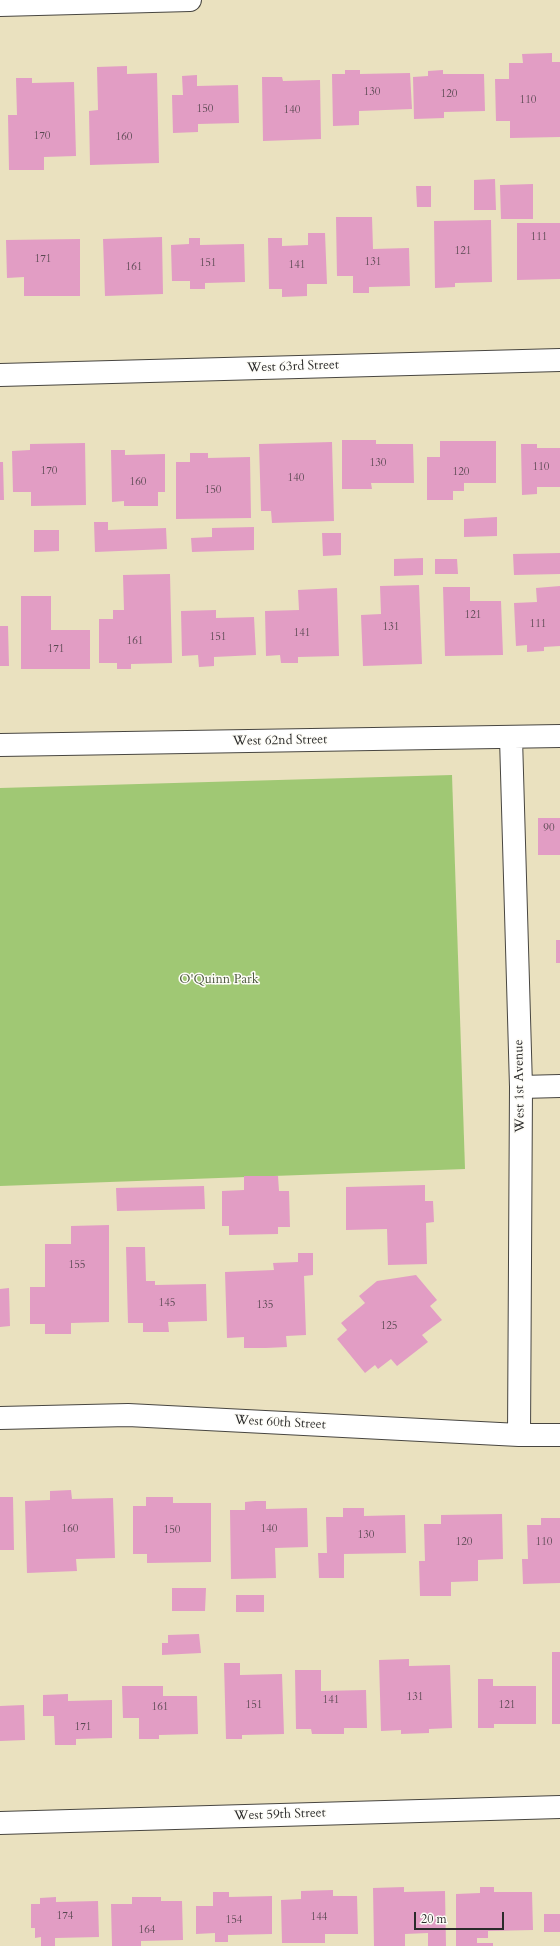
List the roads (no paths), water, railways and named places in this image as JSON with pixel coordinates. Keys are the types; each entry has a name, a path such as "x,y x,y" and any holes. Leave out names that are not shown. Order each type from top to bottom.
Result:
{"street":[{"path":"0,5 190,0"},
{"name":"West 63rd Street","path":"0,375 560,360"},
{"name":"West 62nd Street","path":"0,745 511,738 560,736"},
{"name":"West 1st Avenue","path":"511,738 521,1087 519,1435"},
{"path":"521,1087 560,1086"},
{"name":"West 60th Street","path":"0,1418 128,1415 519,1435 560,1435"},
{"name":"West 59th Street","path":"0,1823 560,1807"}],"park label":[{"name":"O'Quinn Park","path":"219,980"}]}
